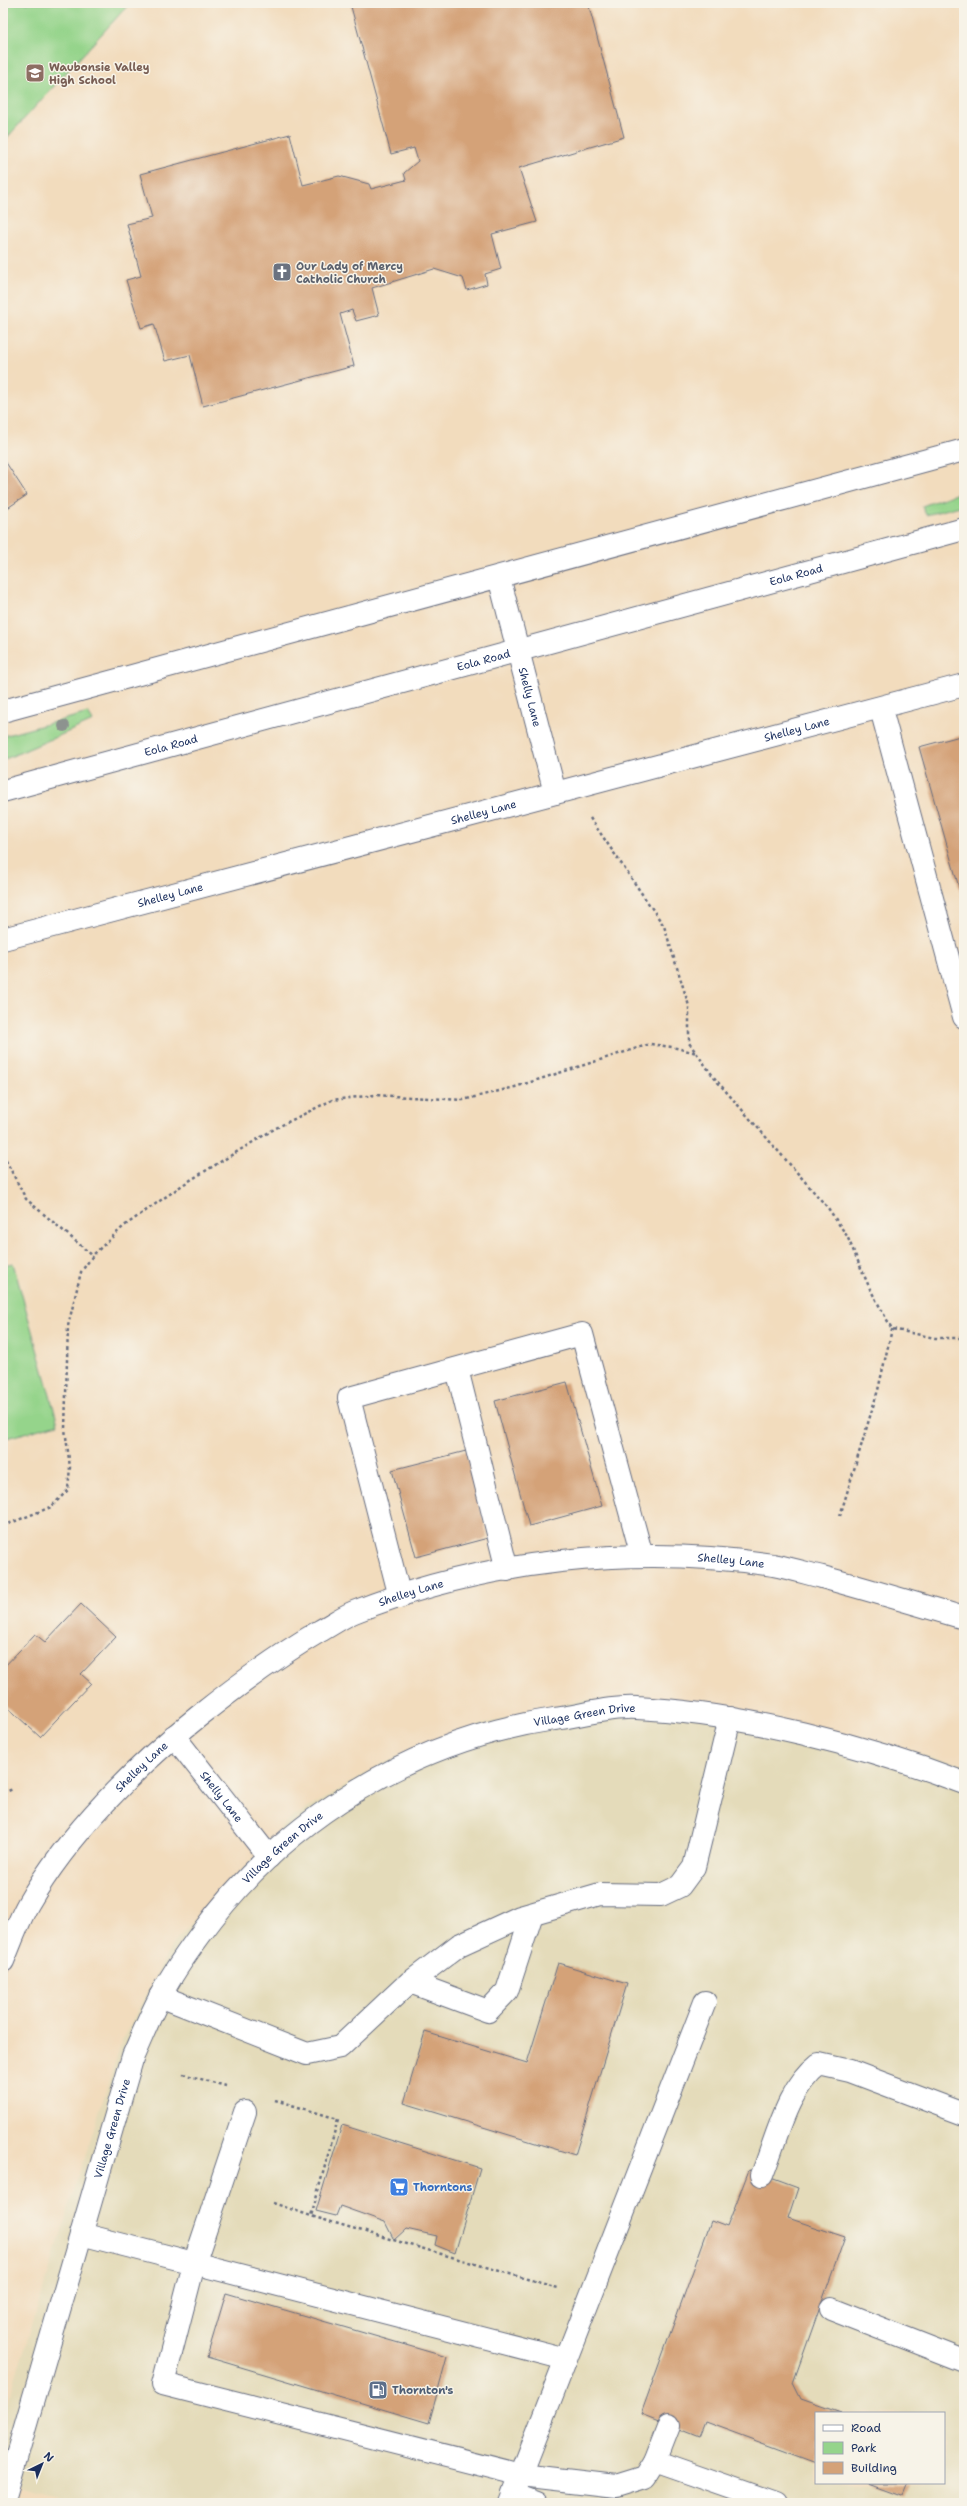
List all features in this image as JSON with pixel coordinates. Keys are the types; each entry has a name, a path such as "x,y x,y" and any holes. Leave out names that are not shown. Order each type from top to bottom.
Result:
{"street":[{"path":"3,711 964,450"},
{"name":"Eola Road","path":"3,791 964,529"},
{"name":"Shelly Lane","path":"499,577 555,794"},
{"name":"Shelley Lane","path":"3,939 964,686"},
{"path":"881,709 964,1016"},
{"path":"400,1597 349,1398 582,1334 642,1556"},
{"path":"457,1369 507,1570"},
{"name":"Shelley Lane","path":"3,1961 27,1905 58,1857 111,1798 174,1736 285,1651 352,1613 436,1585 507,1570 595,1558 671,1556 774,1565 878,1592 964,1618"},
{"name":"Village Green Drive","path":"3,2503 133,2056 160,1996 186,1954 217,1911 269,1857 295,1833 336,1803 381,1776 430,1753 478,1735 533,1722 635,1707 730,1718 831,1741 964,1783"},
{"path":"160,1996 306,2054 340,2047 410,1982 459,1945 532,1914 600,1894 661,1895 680,1886 694,1867 730,1718"},
{"name":"Shelly Lane","path":"174,1736 269,1857"},
{"path":"410,1982 488,2011 507,1991 532,1914"},
{"path":"515,2491 705,2002"},
{"path":"762,2175 796,2090 808,2072 819,2064 850,2071 964,2114"},
{"path":"246,2112 194,2264 163,2384 515,2491 537,2503"},
{"path":"81,2234 566,2359"},
{"path":"831,2309 964,2362"},
{"path":"515,2491 616,2486 645,2477 655,2461 669,2426"},
{"path":"655,2461 775,2503"}],"path":[{"path":"588,814 664,926 689,1006 689,1043 716,1080 828,1208 847,1236 870,1289 892,1329 878,1390 840,1516"},
{"path":"3,1526 51,1507 68,1490 70,1467 65,1429 68,1326 81,1272 93,1256 124,1226 184,1184 276,1128 332,1100 375,1095 463,1100 515,1087 650,1044 672,1046 697,1053"},
{"path":"3,1155 10,1172 26,1199 93,1256"},
{"path":"892,1329 935,1338 964,1338"},
{"path":"3,1793 13,1789"},
{"path":"311,2216 338,2119"},
{"path":"273,2203 311,2216 558,2288"}],"shaded area":[{"path":"582,1700 684,1701 964,1764 964,2503 69,2503 3,2481 3,2417 122,2040 173,1943 290,1819 382,1764 480,1725"}],"green space":[{"name":"Waubonsie Valley High School","path":"3,3 130,3 3,142"},
{"path":"964,491 964,505 926,515 922,506"},
{"path":"88,713 93,721 3,760 3,736"},
{"path":"13,1263 58,1424 3,1439 3,1265"}],"building":[{"name":"Our Lady of Mercy Catholic Church","path":"350,3 588,3 624,137 519,168 537,222 492,234 501,269 485,274 487,284 467,290 463,278 434,269 372,288 379,315 356,321 352,310 340,314 354,366 203,406 190,355 165,361 154,324 141,328 126,280 141,276 127,224 152,218 140,174 290,134 303,185 339,176 369,184 371,189 406,180 404,173 418,161 414,148 391,154"},
{"path":"3,458 27,495 3,511"},
{"path":"964,735 964,905 919,747"},
{"path":"567,1382 602,1506 529,1526 495,1401"},
{"path":"466,1451 488,1538 416,1557 392,1470"},
{"path":"81,1604 116,1637 81,1674 91,1683 40,1737 3,1703 3,1668 35,1634 45,1642"},
{"path":"558,1963 627,1984 575,2155 404,2103 425,2032 527,2063"},
{"name":"Thorntons","path":"342,2125 480,2168 455,2253 435,2245 437,2236 406,2229 394,2240 385,2222 340,2206 336,2216 316,2211"},
{"path":"749,2170 798,2188 788,2218 845,2237 793,2383 801,2399 838,2412 815,2412 815,2463 705,2422 699,2437 641,2414 711,2221 727,2227"},
{"name":"Thornton's","path":"226,2293 447,2357 429,2423 207,2357"},
{"path":"872,2484 907,2484 902,2495"}],"place":[{"name":"Waubonsie Valley High School","path":"35,73"},
{"name":"Our Lady of Mercy Catholic Church","path":"282,272"},
{"name":"Thorntons","path":"399,2187"},
{"name":"Thornton's","path":"378,2390"}]}
